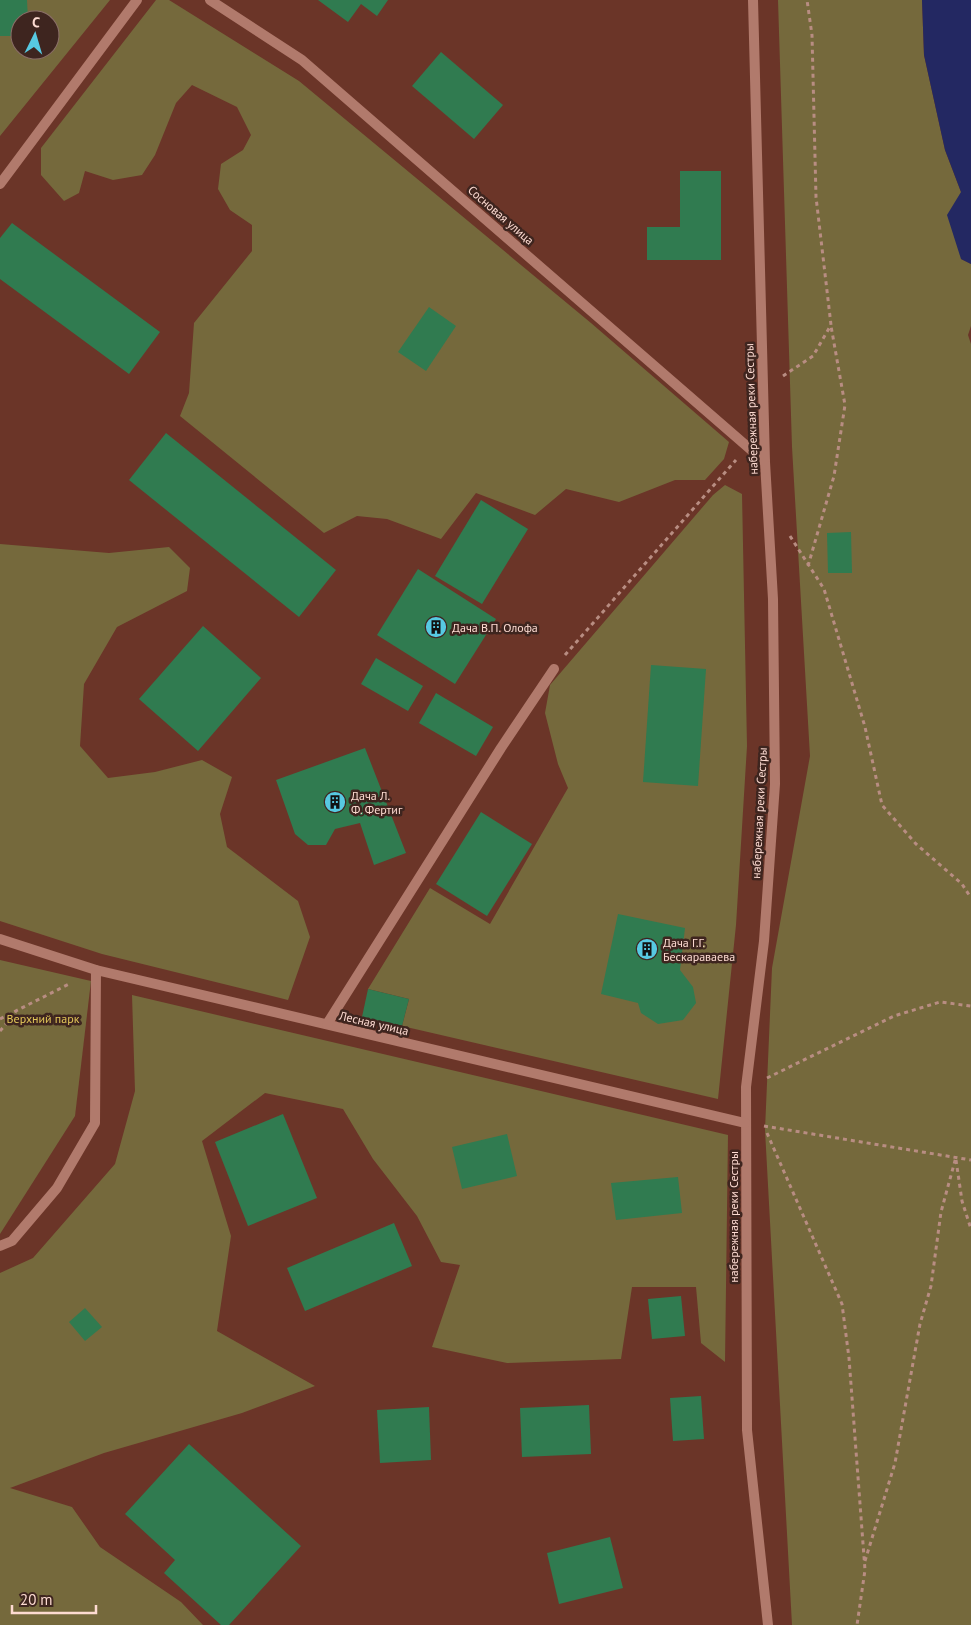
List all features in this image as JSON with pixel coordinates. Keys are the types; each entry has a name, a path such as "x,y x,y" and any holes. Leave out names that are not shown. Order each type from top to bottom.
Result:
{"street":[{"path":"0,184 137,0"},
{"name":"Сосновая улица","path":"210,0 302,60 765,462"},
{"name":"набережная реки Сестры","path":"753,0 765,462 772,599 775,784 764,941 746,1087 747,1430 768,1625"},
{"path":"327,1024 500,748 554,669"},
{"name":"Лесная улица","path":"0,939 96,970 745,1123"},
{"path":"0,1246 12,1240 57,1188 95,1123 96,970"}],"path":[{"path":"807,0 812,35 816,197 831,325 845,405 834,476 808,566"},
{"path":"763,388 813,356 831,325"},
{"path":"563,657 748,447"},
{"path":"789,535 824,589 865,727 882,805 916,844 962,884 971,898"},
{"path":"0,1019 96,970"},
{"path":"746,1087 894,1016 940,1002 971,1006"},
{"path":"0,1031 18,1010"},
{"path":"858,1625 864,1563 849,1358 842,1304 763,1126 971,1160"},
{"path":"956,1157 962,1201 971,1229"},
{"path":"864,1563 895,1463 920,1324 931,1286 941,1212 956,1157"}],"green space":[{"path":"0,0 110,0 0,136"},
{"path":"156,0 169,0 299,81 591,323 729,442 724,459 705,480 675,480 619,502 566,489 535,515 476,493 441,539 387,519 357,516 324,533 180,416 189,393 194,323 252,251 252,225 230,210 218,189 221,164 243,150 251,135 237,107 192,85 176,103 155,155 142,175 113,180 85,171 79,193 64,201 41,175 41,148"},
{"path":"778,0 922,0 924,55 945,150 961,192 961,259 971,264 971,326 968,335 971,344 971,1625 792,1625 765,1130 772,968 810,756 792,447"},
{"path":"725,485 742,494 747,746 736,925 718,1099 402,1026 409,999 368,989 430,888 490,924 568,788 558,764 545,713 550,685 713,495"},
{"path":"0,544 109,553 169,547 190,568 187,591 117,627 84,684 80,746 108,778 155,772 202,760 232,777 220,814 227,847 298,901 310,937 288,1000 102,954 0,921"},
{"name":"Верхний парк","path":"0,960 91,981 75,1116 0,1234"},
{"path":"132,995 728,1135 725,1362 701,1343 696,1287 632,1287 621,1359 507,1363 432,1347 460,1265 441,1262 417,1216 373,1159 343,1109 265,1093 202,1141 231,1236 217,1331 315,1386 242,1413 104,1453 10,1488 72,1507 100,1547 181,1602 203,1625 0,1625 0,1273 33,1258 115,1164 135,1091"}],"shaded area":[{"path":"922,0 971,0 971,264 961,259 947,215 961,192 945,150 924,55"}],"building":[{"path":"0,0 27,0 28,10 10,10 10,36 0,36"},
{"path":"318,0 388,0 377,16 361,4 348,22"},
{"path":"441,52 503,105 474,139 412,86"},
{"path":"680,171 721,171 721,260 647,260 647,227 680,227"},
{"path":"12,223 160,332 129,374 0,279 0,238"},
{"path":"429,307 456,326 426,371 398,352"},
{"path":"166,433 336,570 299,617 129,480"},
{"path":"481,500 528,529 482,604 435,576"},
{"path":"851,532 852,573 828,573 827,533"},
{"name":"Дача В.П. Олофа","path":"418,569 496,619 455,684 377,635"},
{"path":"203,626 261,678 198,751 139,699"},
{"path":"376,658 423,686 408,711 361,684"},
{"path":"651,665 706,669 698,786 643,782"},
{"path":"436,693 493,727 476,756 419,723"},
{"name":"Дача Л. Ф. Фертиг","path":"365,748 406,853 374,865 360,823 335,829 326,845 308,845 295,834 276,780"},
{"path":"481,812 532,844 487,916 436,884"},
{"name":"Дача Г.Г. Бескараваева","path":"618,914 685,928 680,970 693,987 696,1003 683,1020 658,1024 641,1013 638,1003 601,994"},
{"path":"368,989 409,999 402,1026 362,1017"},
{"path":"283,1114 317,1198 248,1226 215,1142"},
{"path":"507,1134 517,1176 462,1189 452,1147"},
{"path":"678,1177 682,1213 616,1220 611,1183"},
{"path":"394,1223 412,1266 305,1311 287,1268"},
{"path":"681,1296 685,1336 652,1339 648,1299"},
{"path":"85,1308 102,1327 85,1341 69,1322"},
{"path":"701,1396 704,1439 673,1441 670,1398"},
{"path":"589,1405 591,1454 522,1457 520,1408"},
{"path":"429,1407 431,1460 380,1463 377,1410"},
{"path":"189,1444 301,1546 229,1625 221,1625 164,1573 175,1560 125,1514"},
{"path":"610,1537 623,1588 559,1604 547,1553"}],"place":[{"name":"Дача В.П. Олофа","path":"436,627"},
{"name":"Дача Л. Ф. Фертиг","path":"335,802"},
{"name":"Дача Г.Г. Бескараваева","path":"647,949"}]}
